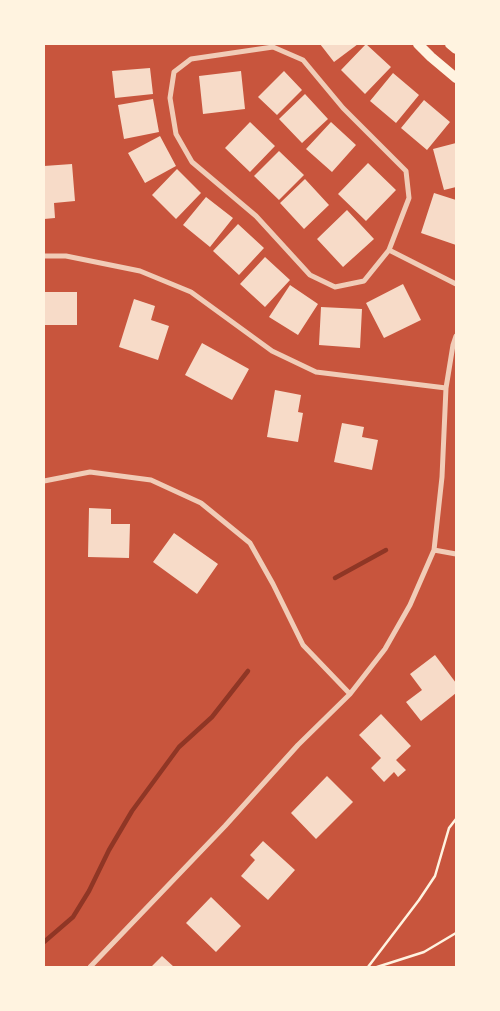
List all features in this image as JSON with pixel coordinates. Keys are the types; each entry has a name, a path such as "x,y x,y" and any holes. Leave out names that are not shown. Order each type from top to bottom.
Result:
{"main road":[{"path":"418,44 456,78"},
{"path":"450,44 456,49"}],"street":[{"path":"273,47 303,60 342,108 406,172 408,198 389,250 364,281 335,287 310,275 256,216 192,162 176,134 170,98 174,72 191,59 273,47"},
{"path":"389,250 456,284"},
{"path":"44,256 66,256 140,271 191,292 272,351 316,372 446,388"},
{"path":"90,967 226,826 298,745 350,694 384,649 410,605 434,550 442,477 446,388 456,336"},
{"path":"44,482 90,472 151,480 201,503 250,543 273,584 303,645 350,694"},
{"path":"434,550 456,554"}],"path":[{"path":"368,967 420,900 435,876 449,828 456,819"},
{"path":"377,967 424,952 456,933"}],"building":[{"path":"320,44 358,44 334,62"},
{"path":"366,44 391,67 365,94 341,70"},
{"path":"150,68 153,94 115,98 112,71"},
{"path":"241,71 245,109 203,114 199,76"},
{"path":"284,71 302,90 277,115 258,97"},
{"path":"393,73 419,95 396,123 370,101"},
{"path":"305,94 328,119 302,143 279,119"},
{"path":"153,99 159,132 124,139 118,105"},
{"path":"424,100 450,122 427,150 401,128"},
{"path":"250,122 275,146 250,172 225,148"},
{"path":"331,122 356,145 332,172 306,149"},
{"path":"160,136 176,166 145,183 128,153"},
{"path":"456,143 456,187 444,190 433,149"},
{"path":"279,151 304,175 279,200 254,176"},
{"path":"368,163 396,190 366,221 338,194"},
{"path":"72,164 75,201 54,203 55,218 44,219 44,166"},
{"path":"177,169 201,193 176,219 152,195"},
{"path":"305,179 329,205 304,229 280,203"},
{"path":"434,193 456,200 456,245 421,233"},
{"path":"206,197 233,218 210,247 183,225"},
{"path":"347,210 374,239 343,267 317,239"},
{"path":"238,224 264,248 239,275 213,251"},
{"path":"265,257 290,280 265,307 240,284"},
{"path":"403,284 421,320 384,338 366,303"},
{"path":"290,285 318,304 298,335 269,317"},
{"path":"44,292 77,292 77,325 44,325"},
{"path":"134,299 155,306 151,320 169,326 158,360 119,347"},
{"path":"321,307 362,309 360,348 319,345"},
{"path":"202,343 249,369 232,400 185,375"},
{"path":"275,390 301,395 298,412 303,413 298,442 267,437"},
{"path":"342,423 364,427 362,437 378,440 372,470 334,462"},
{"path":"89,508 111,509 111,524 130,524 129,558 88,557"},
{"path":"174,533 218,564 197,594 153,562"},
{"path":"435,655 456,683 456,693 421,721 406,702 422,690 410,674"},
{"path":"381,714 411,746 396,760 406,770 398,777 394,772 384,782 371,768 381,758 359,735"},
{"path":"327,776 353,802 316,839 291,813"},
{"path":"263,841 295,870 268,900 241,876 255,860 250,855"},
{"path":"211,897 241,926 216,952 186,923"},
{"path":"162,956 174,967 151,967"}],"waterway":[{"path":"335,578 386,550"},
{"path":"44,942 73,917 132,811 179,747 212,717 248,671"}]}
